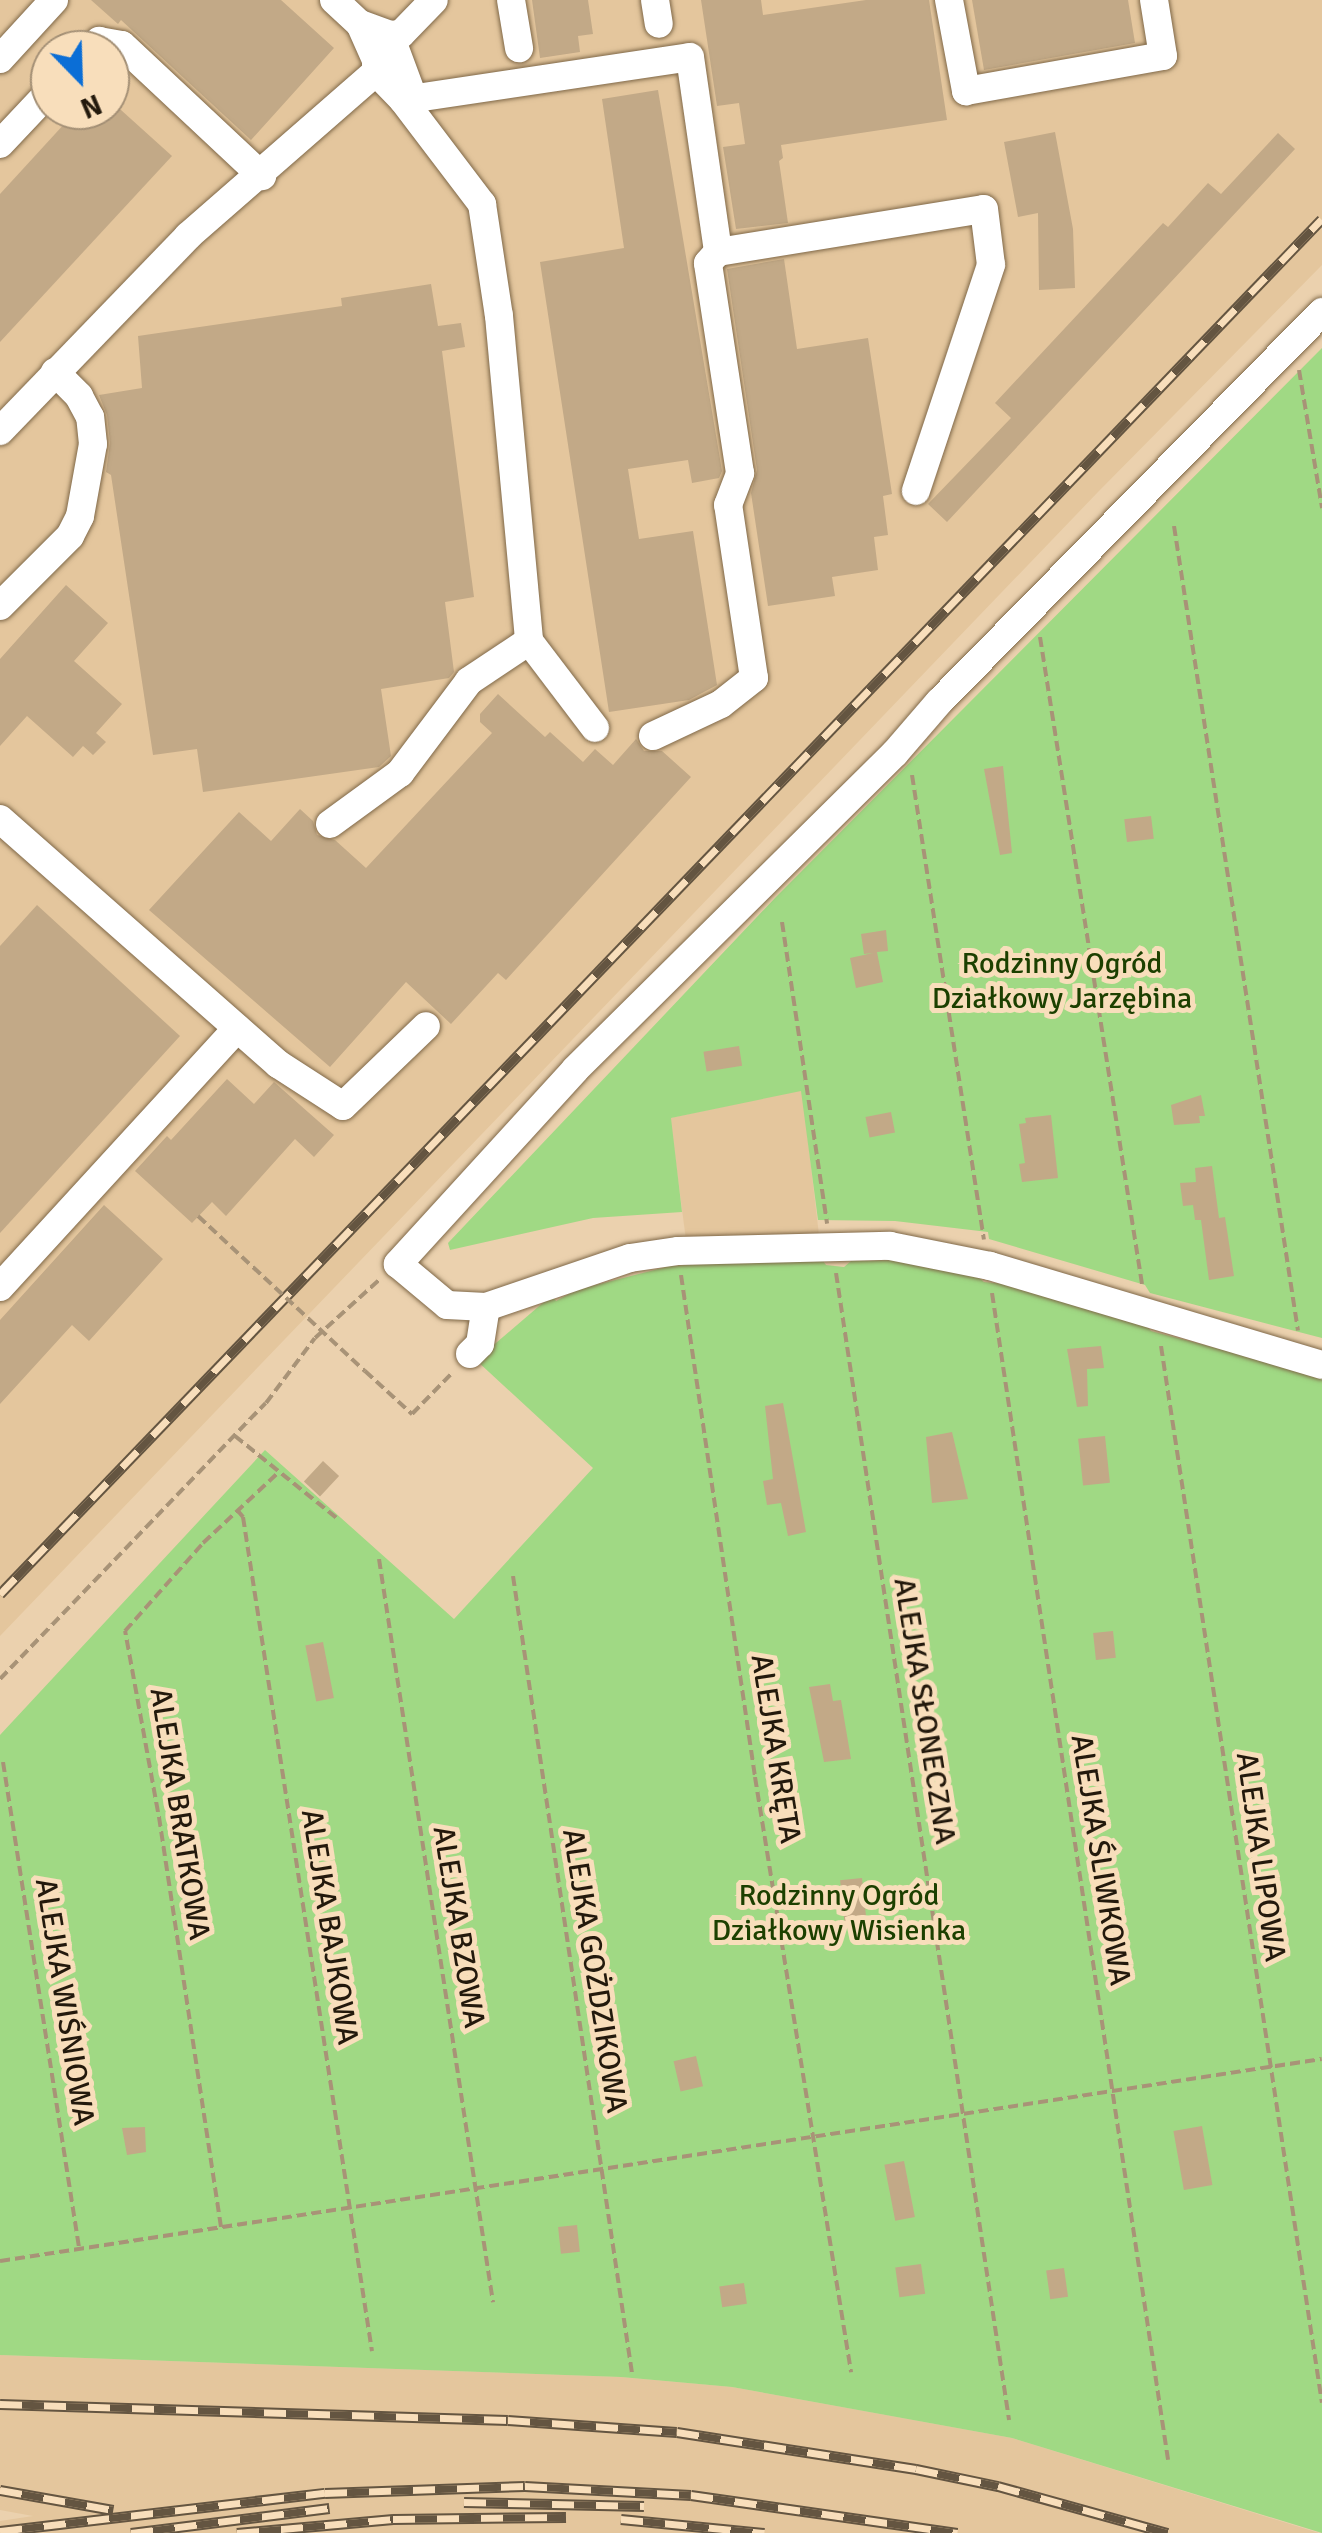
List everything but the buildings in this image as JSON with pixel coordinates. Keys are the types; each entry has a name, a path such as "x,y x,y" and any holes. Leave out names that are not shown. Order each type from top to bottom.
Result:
{"street":[{"path":"0,59 54,0"},
{"path":"334,0 360,24 390,35 401,34 434,0"},
{"path":"511,0 519,48"},
{"path":"949,0 966,91 1163,56 1154,0"},
{"path":"360,24 376,66 409,100 482,204 499,316 530,641 594,728"},
{"path":"390,35 409,100"},
{"path":"130,53 262,176"},
{"path":"409,100 690,58 718,252"},
{"path":"0,431 188,236 262,176 376,66"},
{"path":"0,144 30,112"},
{"path":"653,736 721,704 754,678 728,505 740,473 708,263 718,252 984,210 990,265 916,491"},
{"path":"1312,1363 990,1266 890,1246 678,1251 630,1258 486,1306 446,1305 398,1264 574,1070 895,752 939,702 1322,312"},
{"path":"0,606 70,536 80,516 93,444 90,417 78,396 54,372"},
{"path":"330,824 400,773 468,681 530,641"},
{"path":"0,819 278,1064 343,1106 426,1026"},
{"path":"0,1287 237,1028"},
{"path":"470,1354 480,1344 486,1306"}],"path":[{"path":"1302,380 1322,508"},
{"path":"1174,526 1312,1363"},
{"name":"ALEJKA LIPOWA","path":"1040,647 1151,1315 1322,2403"},
{"name":"ALEJKA ŚLIWKOWA","path":"911,771 990,1266 1168,2460"},
{"name":"ALEJKA SŁONECZNA","path":"782,922 1009,2420"},
{"path":"198,1216 412,1414 470,1354"},
{"name":"ALEJKA KRĘTA","path":"678,1251 755,1777 852,2372"},
{"path":"0,1679 236,1436 315,1338 398,1264"},
{"path":"236,1436 338,1519"},
{"name":"ALEJKA BRATKOWA","path":"221,2226 158,1812 125,1631 280,1471"},
{"name":"ALEJKA BAJKOWA","path":"238,1511 243,1516 372,2351"},
{"name":"ALEJKA BZOWA","path":"380,1559 493,2302"},
{"name":"ALEJKA GOŻDZIKOWA","path":"512,1576 632,2373"},
{"name":"ALEJKA WIŚNIOWA","path":"3,1762 79,2248"},
{"path":"0,2261 601,2166 1322,2059"}],"shaded area":[{"path":"0,0 1322,0 1322,265 1098,492 0,1636"},
{"path":"802,1090 819,1235 686,1240 670,1118"},
{"path":"0,2355 621,2377 732,2387 1012,2438 1319,2533 0,2533 0,2521 33,2516 0,2510"}],"green space":[{"name":"Rodzinny Ogród Działkowy Jarzębina","path":"1322,348 1322,1338 1150,1293 1145,1285 989,1239 988,1232 895,1221 818,1220 801,1091 671,1118 682,1212 593,1218 450,1250 448,1243 775,898"},
{"name":"Rodzinny Ogród Działkowy Wisienka","path":"821,1258 826,1265 844,1267 851,1261 903,1260 976,1275 984,1282 1005,1284 1147,1326 1151,1331 1322,1376 1322,2533 1012,2438 732,2387 621,2377 0,2355 0,1735 265,1450 454,1619 593,1468 476,1360 552,1295 556,1301 576,1290 670,1266"}],"railway":[{"path":"0,1594 1322,219"},
{"path":"0,2404 508,2420 677,2432 916,2469 998,2486 1168,2533"},
{"path":"0,2531 325,2493 525,2486 691,2495 957,2533"},
{"path":"0,2490 113,2510"},
{"path":"464,2502 644,2506"},
{"path":"131,2533 329,2508"},
{"path":"237,2533 393,2519 566,2517"},
{"path":"621,2519 764,2533"}]}
